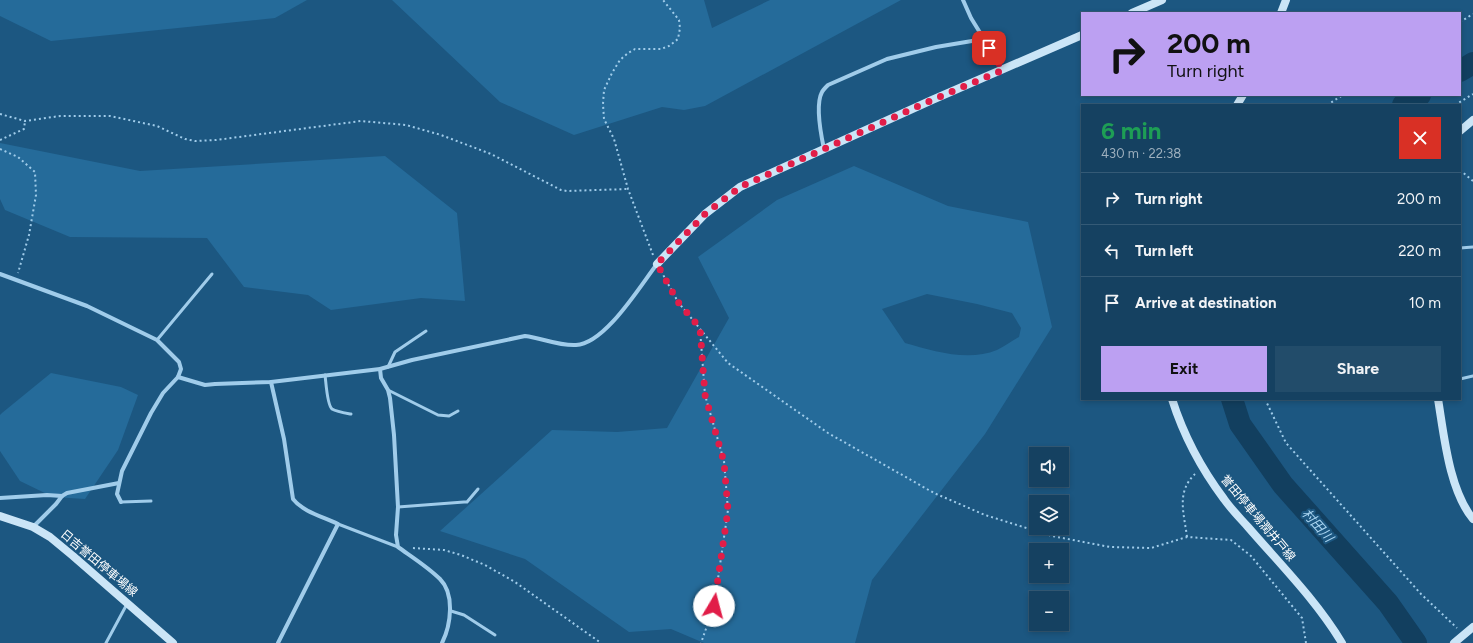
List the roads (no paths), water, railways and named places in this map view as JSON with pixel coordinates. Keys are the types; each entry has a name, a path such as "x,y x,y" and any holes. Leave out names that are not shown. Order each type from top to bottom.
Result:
{"street":[{"path":"963,0 1003,70"},
{"path":"1134,12 1162,0"},
{"path":"1281,12 1286,0"},
{"path":"178,377 205,385 271,382 380,369 412,360 525,336 536,337 560,345 585,344 603,332 657,264 705,214 740,187 1081,35"},
{"path":"824,149 819,123 820,100 822,92 828,85 887,59 936,47 984,39"},
{"path":"1461,130 1473,120"},
{"path":"0,274 87,306 157,340 179,362 181,369 178,377 163,393 151,413 122,471 117,494 121,502"},
{"path":"380,369 381,378 388,390 394,435 398,507 396,535 398,547 441,580 449,595 451,611 447,631 442,643"},
{"path":"271,382 284,439 293,500 304,509 338,524 278,643"},
{"name":"誉田停車場潤井戸線","path":"1172,400 1181,428 1202,468 1225,500 1327,620 1342,643"},
{"path":"1438,400 1455,486 1473,519"},
{"path":"33,527 66,493 119,483"},
{"path":"0,498 47,495 62,496"},
{"name":"日吉誉田停車場線","path":"0,516 33,527 50,537 173,643"},
{"path":"1454,643 1473,627"}],"lane":[{"path":"1461,248 1473,247"},
{"path":"157,340 212,274"},
{"path":"388,367 395,352 426,331"},
{"path":"326,375 329,403 331,408 351,414"},
{"path":"1461,379 1473,376"},
{"path":"388,390 438,415 449,416 458,411"},
{"path":"398,507 467,502 478,489"},
{"path":"121,502 151,501"},
{"path":"338,524 398,547"},
{"path":"106,643 128,603"},
{"path":"451,611 464,615 495,635"}],"waterway":[{"name":"村田川","path":"1461,70 1473,63"},
{"name":"村田川","path":"1405,104 1418,96"},
{"name":"村田川","path":"1232,400 1240,424 1283,485 1388,603 1416,643"}]}
